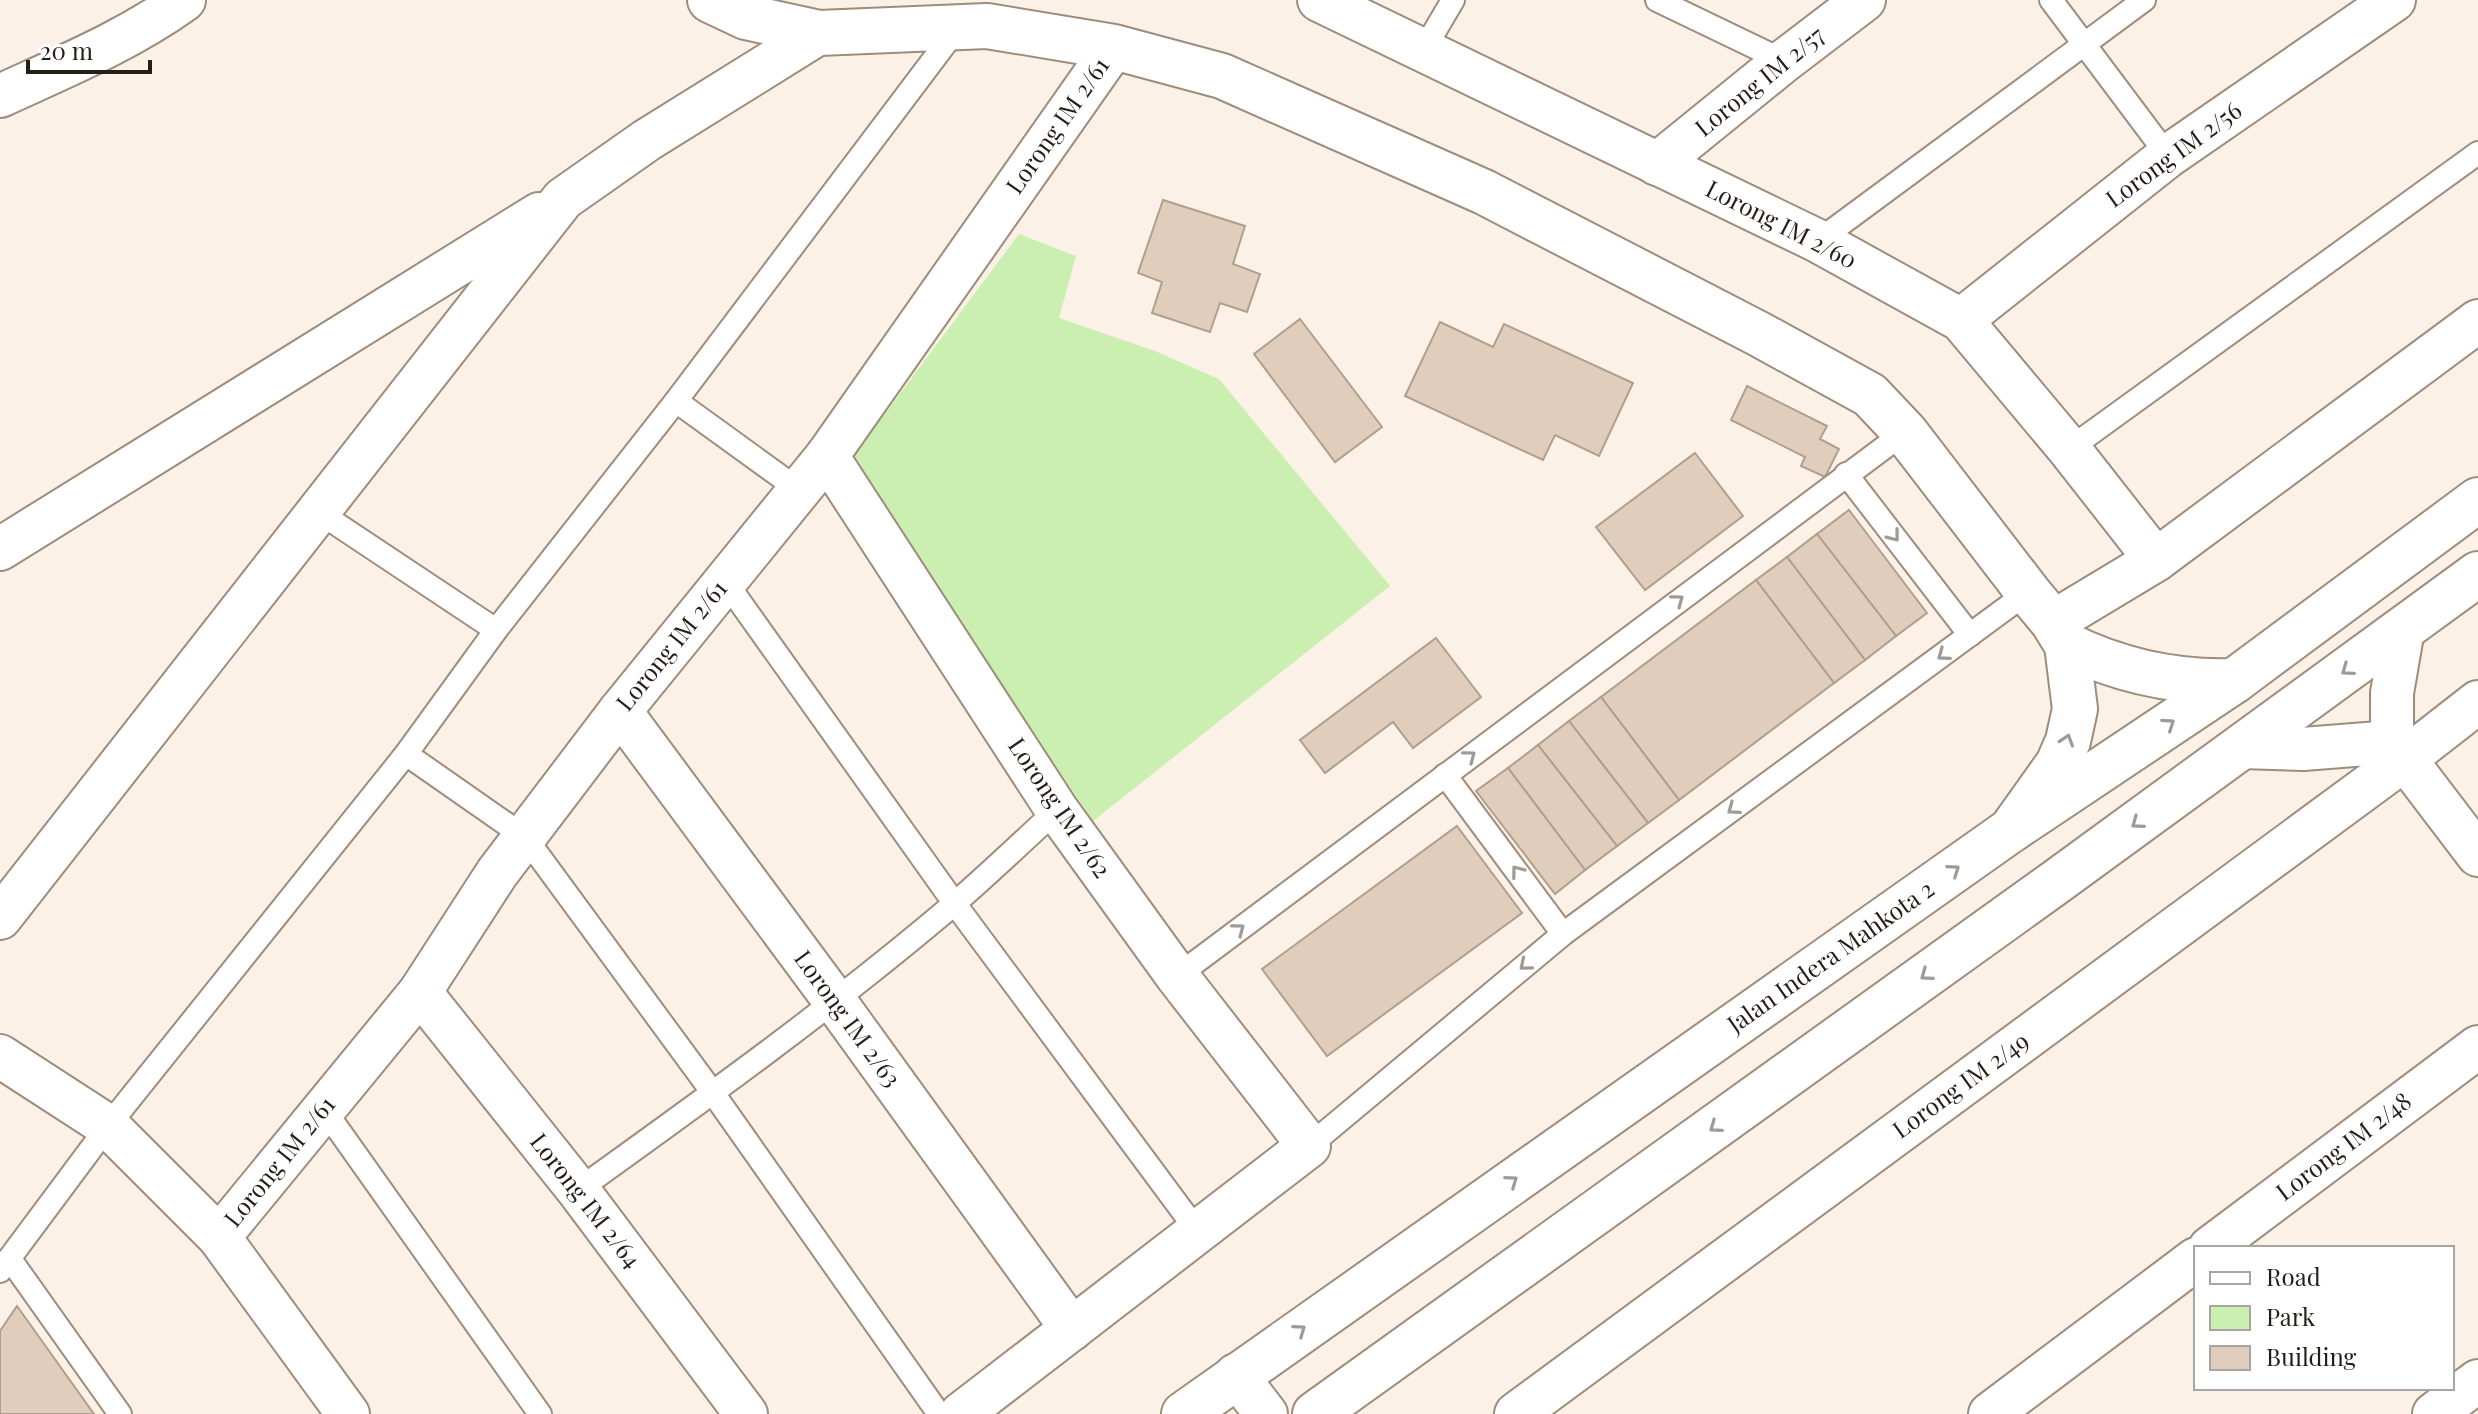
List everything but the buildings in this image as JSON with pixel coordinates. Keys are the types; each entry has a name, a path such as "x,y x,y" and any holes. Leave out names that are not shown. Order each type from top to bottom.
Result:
{"street":[{"path":"710,0 746,17 819,33 967,13 987,26 1114,47 1222,76 1484,192 1870,395 1905,432 2050,620 2090,656 2170,679 2234,681"},
{"name":"Lorong IM 2/60","path":"1319,0 1818,241 1961,320 2069,449 2156,560"},
{"name":"Lorong IM 2/57","path":"1657,164 1864,0"},
{"name":"Lorong IM 2/56","path":"1961,320 2168,156 2394,0"},
{"path":"3,86 97,53 167,5"},
{"path":"0,549 563,199 647,140 819,33"},
{"name":"Lorong IM 2/61","path":"219,1237 420,992 497,873 620,711 827,456 1114,47"},
{"path":"0,918 563,199"},
{"path":"2050,620 2156,560 2478,321"},
{"name":"Lorong IM 2/62","path":"827,456 1057,810 1177,976 1309,1146"},
{"name":"Jalan Indera Mahkota 2","path":"1184,1414 2011,830 2234,681 2478,500"},
{"path":"1315,1414 2478,574"},
{"path":"2011,830 2058,764 2068,741 2075,709 2050,620"},
{"path":"2403,629 2392,693 2398,750 2478,855"},
{"name":"Lorong IM 2/49","path":"1516,1414 2398,750 2478,702"},
{"name":"Lorong IM 2/63","path":"620,711 1072,1329"},
{"path":"2241,747 2398,750"},
{"name":"Lorong IM 2/64","path":"420,992 578,1190 746,1414"},
{"name":"Lorong IM 2/48","path":"2213,1246 2478,1047"},
{"path":"0,1056 108,1126 219,1237 348,1414"},
{"path":"961,1414 1309,1146"},
{"path":"1990,1414 2194,1261"},
{"path":"1236,1375 1266,1414"}],"lane":[{"path":"1423,51 1453,0"},
{"path":"1657,0 1784,61"},
{"path":"2051,0 2168,156"},
{"path":"1818,241 2144,0"},
{"path":"120,1414 5,1265 108,1126 406,754 496,630 676,401 967,13"},
{"path":"2069,449 2478,153"},
{"path":"676,401 799,490"},
{"path":"1177,976 1905,432"},
{"path":"1846,474 1970,635"},
{"path":"317,511 496,630"},
{"path":"725,581 955,904 1198,1232"},
{"path":"1309,1146 1563,934 1970,635 2050,620"},
{"path":"406,754 525,837 713,1093 939,1414"},
{"path":"1445,775 1563,934"},
{"path":"578,1190 713,1093 834,1000 955,904 1057,810"},
{"path":"323,1108 540,1414"}],"green space":[{"path":"1019,234 1076,256 1059,318 1155,351 1219,379 1390,586 1093,821 849,462"}]}
